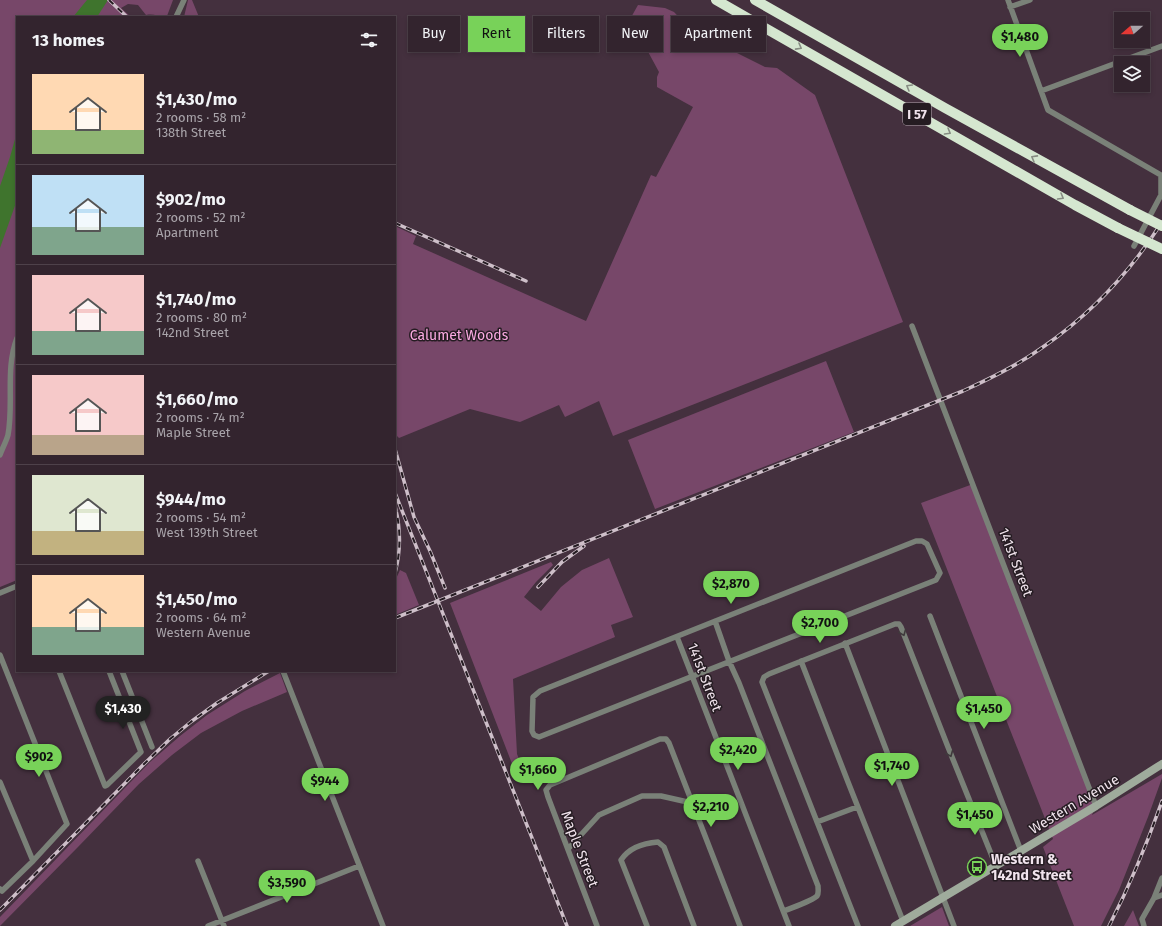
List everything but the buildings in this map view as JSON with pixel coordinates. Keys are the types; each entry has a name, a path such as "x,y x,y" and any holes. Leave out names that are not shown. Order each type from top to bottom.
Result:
{"highway":[{"name":"I 57","path":"716,0 1075,205 1162,249"},
{"name":"I 57","path":"756,0 945,108 1130,210 1162,226"}],"main road":[{"name":"Western Avenue","path":"895,926 1096,806 1162,764"}],"street":[{"path":"176,16 183,0"},
{"path":"1008,0 1048,110 1161,175 1161,195 1134,246"},
{"path":"1010,7 1030,0"},
{"path":"1041,91 1162,46"},
{"name":"141st Street","path":"912,326 1096,806"},
{"path":"0,456 8,435 12,360 16,342"},
{"path":"916,541 922,541 927,544 940,573 936,580 538,737 534,735 532,731 533,697 540,691 715,621 916,541"},
{"path":"0,593 16,586"},
{"path":"930,616 1021,851"},
{"path":"715,621 729,661 739,682 818,886 817,896 784,911"},
{"path":"858,926 762,682 764,677 769,674 845,643 895,624 899,624 996,866"},
{"name":"141st Street","path":"677,637 789,926"},
{"path":"845,643 954,926"},
{"path":"0,655 67,824 33,862 2,891 0,889"},
{"path":"801,661 903,921"},
{"path":"58,672 105,786 141,752 109,672"},
{"path":"122,672 152,748"},
{"path":"284,672 383,926"},
{"name":"Maple Street","path":"597,926 546,790 550,785 660,739 666,739 669,743 692,803"},
{"path":"0,782 33,862"},
{"path":"568,849 599,815 642,796 661,796 692,803 740,926"},
{"path":"817,822 857,807"},
{"path":"647,926 621,860 624,855 632,850 647,843 658,842 664,847 694,926"},
{"path":"198,861 223,923"},
{"path":"208,926 223,923 359,866"},
{"path":"1144,926 1142,919 1154,898 1162,878"},
{"path":"1154,898 1162,895"}],"green space":[{"path":"0,0 173,0 167,16 146,15 138,5 128,4 121,8 130,16 16,16 16,580 0,587"},
{"path":"188,0 192,0 199,16 184,16"},
{"name":"Calumet Woods","path":"638,5 665,8 674,12 678,16 671,16 671,52 735,52 765,67 777,68 815,95 903,322 613,436 599,401 565,417 559,405 520,422 470,409 399,438 396,435 396,226 416,236 413,244 586,321 651,175 656,177 693,107 657,87 657,77 659,72 648,52 663,52 663,16 632,16"},
{"path":"826,361 854,432 655,509 628,440"},
{"path":"973,484 1096,806 1092,815 1162,774 1162,778 1148,817 1119,890 1101,926 1074,926 1043,847 1053,839 921,503"},
{"path":"609,558 633,617 611,625 615,637 513,679 517,754 524,771 516,774 450,603 551,562 553,565 524,597 541,611 561,587 582,570"},
{"path":"400,570 406,573 419,605 396,615 396,579"},
{"path":"280,673 287,692 242,711 201,733 172,755 139,784 0,926 0,917 150,762 207,715 245,691"},
{"path":"942,907 949,926 910,926"},
{"path":"1133,910 1139,926 1124,926"}],"shaded area":[{"path":"87,0 108,0 98,16 74,16"},
{"path":"16,136 16,203 0,248 0,186"}],"railway":[{"path":"109,0 126,16"},
{"path":"396,618 963,391 994,376 1024,360 1043,347 1094,306 1137,258 1162,222"},
{"path":"396,223 526,281"},
{"path":"396,453 414,517 445,588"},
{"path":"396,496 567,926"},
{"path":"396,512 400,540 396,567"},
{"path":"538,587 562,562 584,546"},
{"path":"0,910 170,739 217,703 267,672"},
{"path":"1109,926 1138,864 1162,801"}],"place":[{"name":"Western & 142nd Street","path":"977,867"}]}
